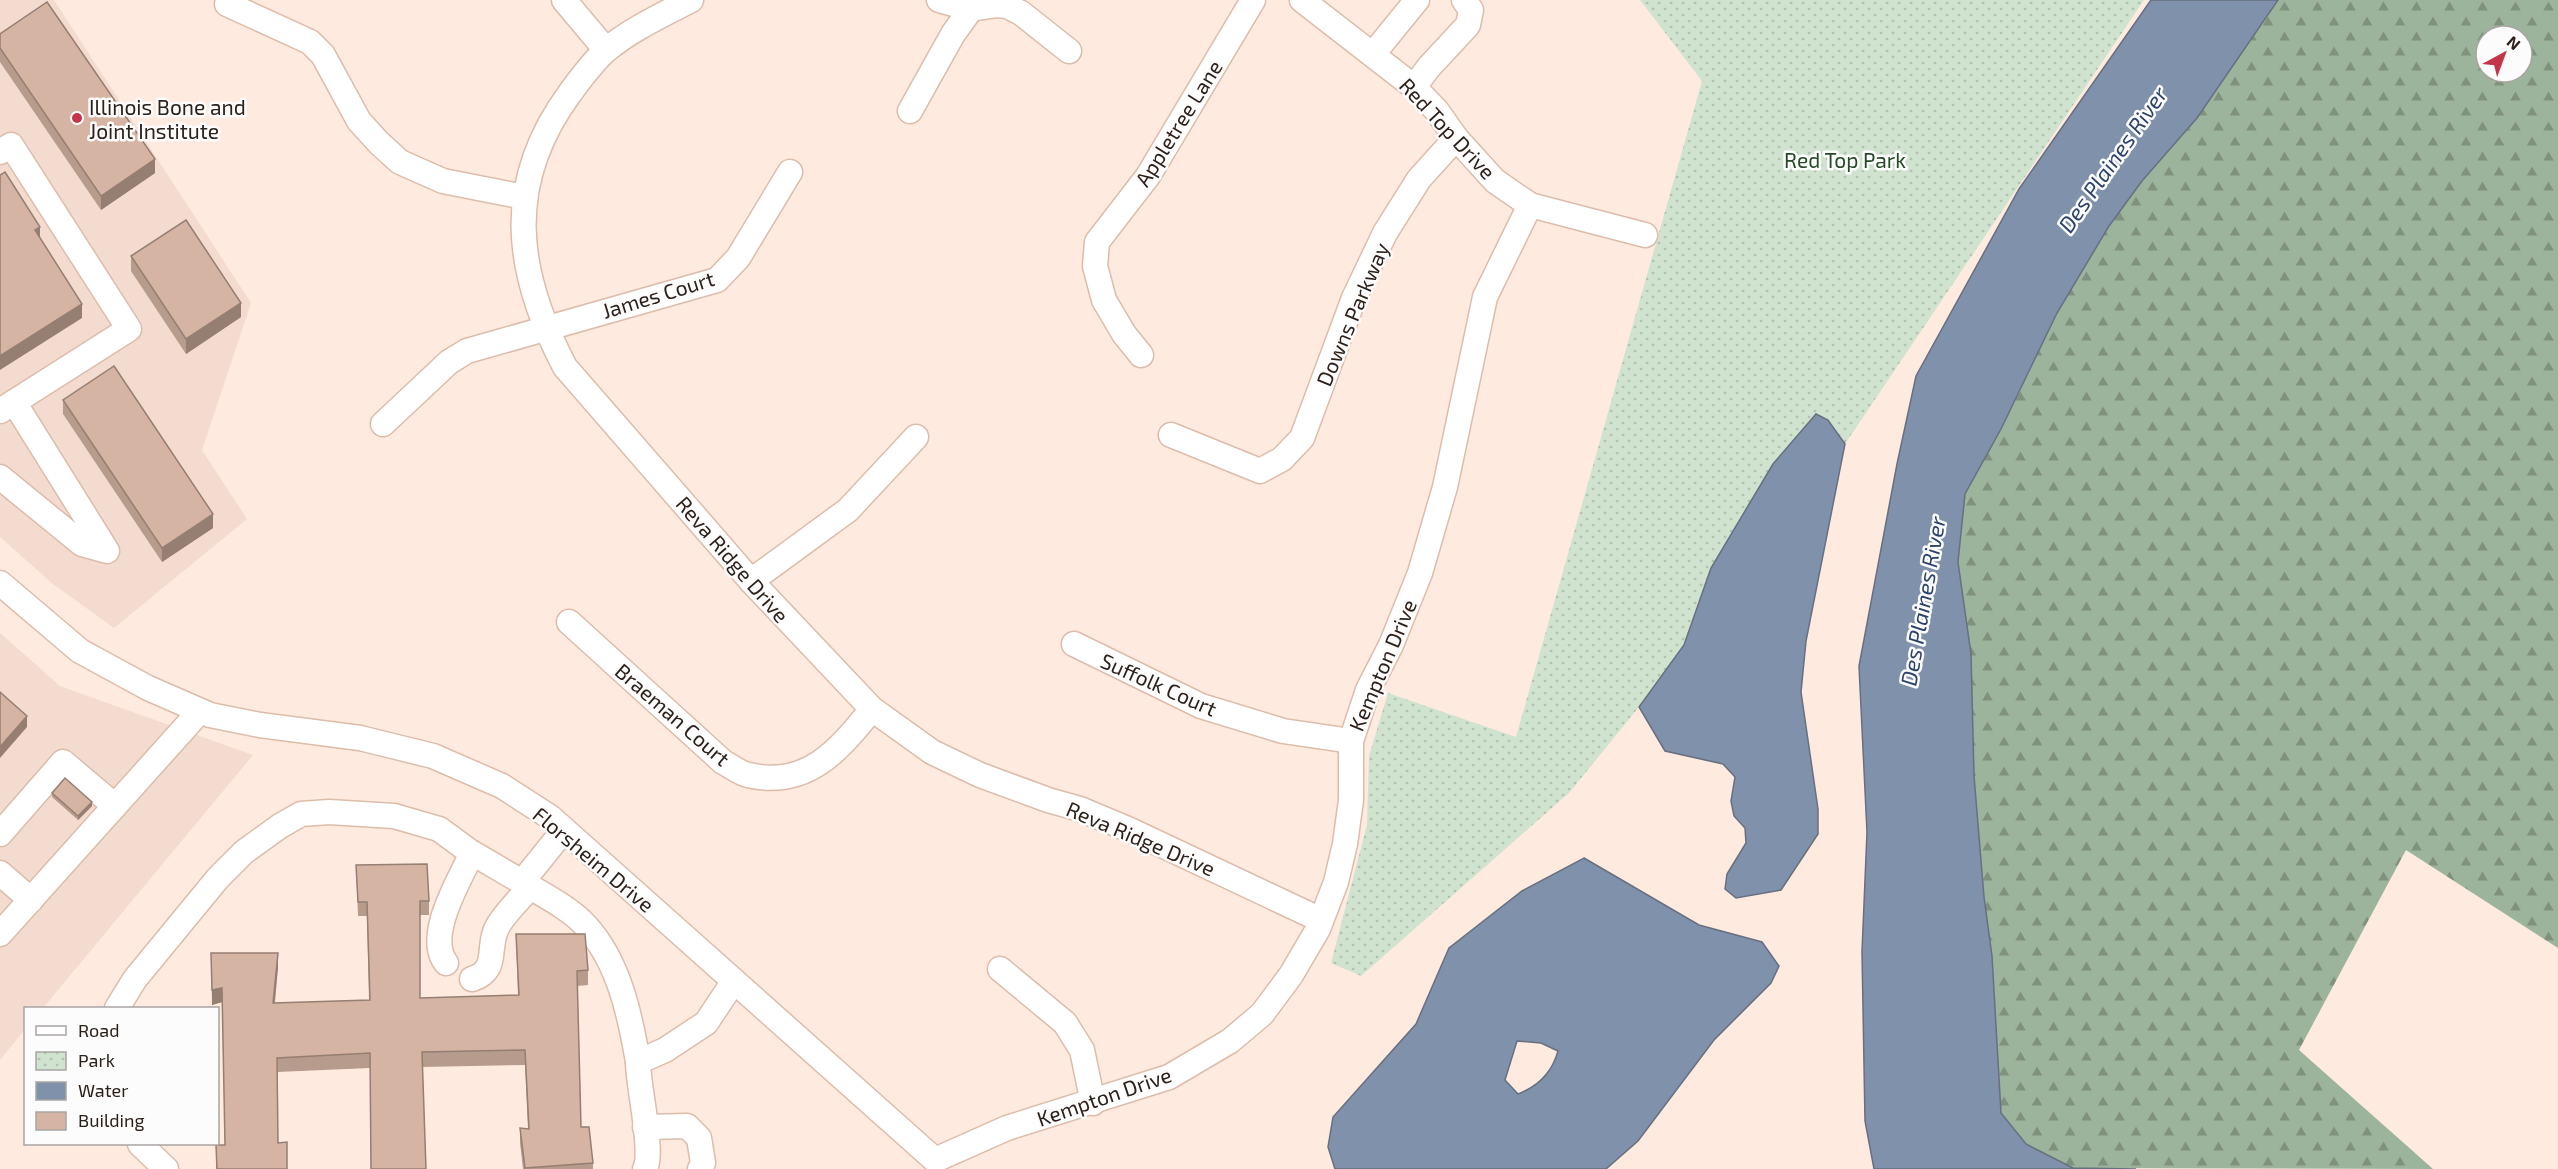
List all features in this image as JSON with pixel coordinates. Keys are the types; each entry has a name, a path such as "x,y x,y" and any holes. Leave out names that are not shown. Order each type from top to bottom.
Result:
{"street":[{"path":"564,0 606,50"},
{"name":"Reva Ridge Drive","path":"691,0 643,26 606,50 586,71 556,112 541,143 524,198 524,237 529,277 544,328 565,367 751,581 872,709 932,752 970,770 1048,800 1080,808 1322,920"},
{"path":"939,0 971,9 997,4 1007,6 1021,13 1069,51"},
{"name":"Appletree Lane","path":"1140,355 1124,334 1104,300 1095,266 1097,242 1148,176 1253,0"},
{"name":"Red Top Drive","path":"1302,0 1414,87 1495,181 1530,205 1645,235"},
{"path":"1373,54 1418,0"},
{"path":"1414,87 1429,67 1468,25 1471,10 1464,0"},
{"path":"227,4 310,42 323,56 359,121 400,162 443,181 524,198"},
{"path":"910,111 953,34 971,9"},
{"name":"Downs Parkway","path":"1171,435 1260,471 1282,459 1302,438 1354,298 1385,233 1419,178 1456,138"},
{"path":"0,152 11,145 129,329 7,406 107,551 82,544 0,477"},
{"name":"James Court","path":"382,424 449,362 467,351 717,280 738,258 790,172"},
{"name":"Kempton Drive","path":"935,1160 1007,1128 1169,1077 1230,1041 1262,1014 1291,975 1322,920 1335,882 1345,844 1351,800 1351,741 1368,690 1391,645 1420,573 1445,487 1485,297 1530,205"},
{"path":"751,581 848,510 915,437"},
{"name":"Florsheim Drive","path":"0,583 80,651 148,688 201,711 260,725 360,738 433,756 502,786 550,817 935,1160"},
{"name":"Braeman Court","path":"569,622 723,762 747,775 779,777 810,770 843,746 872,709"},
{"name":"Suffolk Court","path":"1074,644 1201,706 1283,731 1351,741"},
{"path":"0,934 201,711"},
{"path":"0,834 63,762 115,806"},
{"path":"118,1007 135,979 218,878 244,852 280,826 301,814 329,812 394,816 439,830 472,853 526,885 585,925 609,954 632,1025 648,1140 645,1169"},
{"path":"472,979 483,976 490,966 493,938 499,924 564,830"},
{"path":"446,963 440,955 438,939 452,896 472,853"},
{"path":"0,873 31,900"},
{"path":"1000,969 1065,1023 1082,1050 1093,1102"},
{"path":"638,1062 672,1046 706,1023 734,981"},
{"path":"645,1127 687,1126 699,1138 703,1163 700,1169"},
{"path":"142,1145 166,1169"}],"shaded area":[{"path":"0,0 54,0 251,303 202,450 247,519 114,628 53,584 0,537"},
{"path":"0,633 60,686 253,755 44,1007 24,1007 24,1030 0,1060"}],"green space":[{"name":"Red Top Park","path":"1640,0 2144,0 1845,444 1828,420 1711,568 1684,645 1639,707 1569,793 1361,976 1331,963 1367,825 1369,756 1388,693 1516,737 1702,81"},
{"path":"2278,0 2558,0 2558,948 2406,850 2299,1050 2433,1169 2073,1168 2026,1144 2001,1113 1992,956 1984,897 1974,776 1971,654 1958,562 1965,494 2001,429 2057,313 2109,226 2142,181 2197,118"}],"water":[{"name":"Des Plaines River","path":"2151,0 2278,0 2197,118 2142,181 2109,226 2057,313 2001,429 1965,494 1958,562 1971,654 1974,776 1984,897 1992,956 2001,1113 2026,1144 2073,1168 2136,1169 1874,1169 1865,1121 1862,952 1867,832 1859,666 1916,376 2019,189"},
{"path":"1816,414 1828,420 1845,444 1806,641 1801,692 1818,809 1818,834 1781,890 1736,898 1725,889 1727,874 1746,843 1745,828 1734,816 1731,801 1735,777 1723,764 1665,751 1639,707 1684,645 1711,568 1773,464"},
{"path":"1584,858 1699,925 1762,942 1779,966 1771,983 1714,1040 1638,1141 1606,1169 1335,1169 1328,1147 1333,1117 1416,1024 1449,948 1522,891","holes":["1517,1041 1541,1043 1558,1051 1552,1066 1538,1083 1518,1094 1505,1080"]}],"building":[{"name":"Illinois Bone and Joint Institute","path":"47,2 155,159 101,196 0,48 0,34"},
{"path":"5,172 40,227 35,230 82,304 0,356 0,175"},
{"path":"186,220 241,303 186,339 131,256"},
{"path":"114,366 213,514 162,548 63,400"},
{"path":"0,692 27,716 0,747"},
{"path":"65,778 92,802 78,816 52,793"},
{"path":"427,864 429,901 420,901 420,998 519,995 516,934 585,934 588,970 577,971 581,1127 589,1127 593,1163 525,1168 520,1128 529,1129 525,1050 422,1052 426,1169 371,1169 370,1053 277,1058 278,1143 287,1142 287,1169 217,1169 216,1145 225,1145 222,988 212,990 211,953 278,953 273,1003 370,1000 367,902 358,902 356,865"}],"place":[{"name":"Illinois Bone and Joint Institute","path":"77,118"}]}
